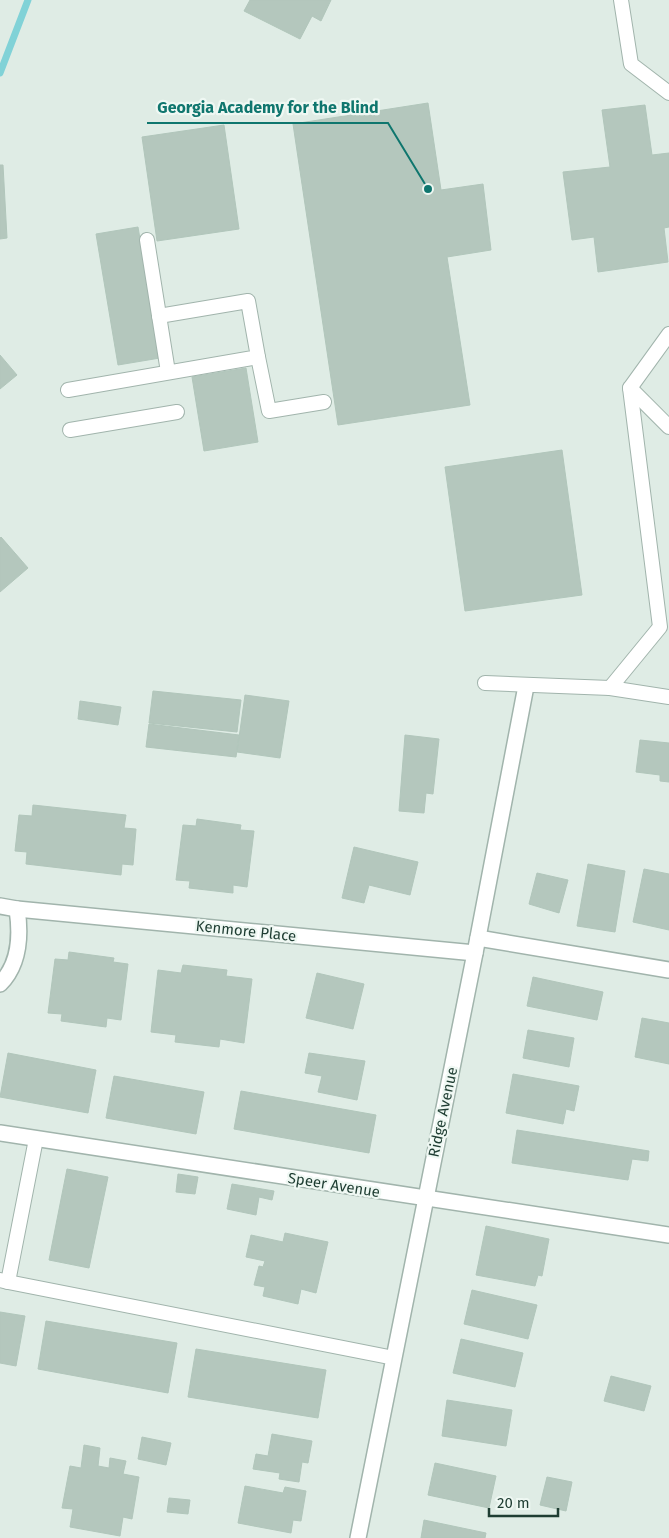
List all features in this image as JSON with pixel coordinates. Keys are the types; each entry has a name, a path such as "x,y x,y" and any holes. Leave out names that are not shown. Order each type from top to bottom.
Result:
{"street":[{"name":"Ridge Avenue","path":"358,1538 477,946 526,686"},
{"name":"Kenmore Place","path":"0,906 17,909 477,946 669,970"},
{"path":"0,984 8,976 15,961 20,930 17,909"},
{"name":"Speer Avenue","path":"0,1133 425,1199 669,1234"}],"lane":[{"path":"621,0 631,64 669,93"},
{"path":"147,240 168,372"},
{"path":"159,316 248,301 269,411 324,402"},
{"path":"610,688 660,627 630,388 669,334"},
{"path":"68,390 258,356"},
{"path":"630,388 669,427"},
{"path":"70,430 177,412"},
{"path":"486,683 610,688 669,696"},
{"path":"36,1139 4,1281 394,1358"}],"building":[{"path":"250,0 331,0 321,21 312,16 300,39 244,11"},
{"path":"428,103 441,190 483,184 491,250 447,257 470,405 338,425 293,124"},
{"path":"645,105 652,155 669,153 669,227 664,228 668,262 598,272 594,237 572,240 563,172 610,167 602,110"},
{"path":"224,125 239,229 157,241 142,137"},
{"path":"0,165 3,165 7,238 0,239"},
{"path":"138,227 160,358 118,365 96,234"},
{"path":"0,355 17,375 0,389"},
{"path":"246,368 258,442 204,451 192,377"},
{"path":"562,450 582,595 465,611 445,467"},
{"path":"0,538 28,568 0,592"},
{"path":"153,691 241,700 237,732 149,723"},
{"path":"245,695 289,701 280,758 237,752"},
{"path":"80,701 121,707 118,725 78,719"},
{"path":"149,724 239,735 236,757 146,747"},
{"path":"405,735 439,739 433,794 426,793 424,813 399,811"},
{"path":"640,740 669,743 669,782 660,781 660,775 636,772"},
{"path":"33,805 126,815 124,828 136,829 133,865 122,864 121,875 26,864 27,852 15,851 19,815 32,816"},
{"path":"197,819 241,825 240,830 254,831 247,887 233,885 233,893 189,888 190,881 176,880 183,825 196,826"},
{"path":"354,847 418,862 410,895 369,885 364,903 342,898"},
{"path":"588,864 625,871 615,932 577,926"},
{"path":"644,869 669,874 669,930 633,922"},
{"path":"537,873 568,880 559,913 529,904"},
{"path":"69,952 114,958 113,962 128,964 121,1020 107,1018 106,1027 61,1021 62,1014 48,1013 55,959 68,960"},
{"path":"183,965 227,970 226,976 252,979 244,1043 220,1039 219,1047 175,1042 176,1035 151,1032 158,970 181,973"},
{"path":"317,973 364,984 353,1029 306,1018"},
{"path":"533,977 603,992 597,1020 527,1006"},
{"path":"642,1018 669,1023 669,1064 635,1057"},
{"path":"528,1030 574,1038 569,1067 523,1058"},
{"path":"8,1053 96,1070 88,1113 0,1097"},
{"path":"309,1053 365,1061 357,1100 318,1092 322,1076 305,1073"},
{"path":"513,1074 579,1086 574,1111 566,1109 563,1124 506,1113"},
{"path":"114,1076 204,1092 196,1134 106,1118"},
{"path":"241,1091 376,1115 369,1153 234,1129"},
{"path":"517,1130 649,1151 648,1161 632,1159 628,1180 512,1163"},
{"path":"67,1169 108,1177 89,1268 49,1260"},
{"path":"178,1174 198,1177 195,1194 176,1192"},
{"path":"232,1184 274,1191 272,1200 259,1197 256,1215 227,1209"},
{"path":"486,1226 549,1239 542,1276 538,1275 535,1286 476,1275"},
{"path":"285,1233 328,1242 316,1293 301,1289 298,1304 263,1296 265,1287 254,1285 259,1266 263,1267 265,1261 246,1257 251,1235 283,1242"},
{"path":"472,1290 537,1305 528,1339 464,1324"},
{"path":"0,1312 25,1316 16,1366 0,1363"},
{"path":"46,1321 177,1343 168,1393 38,1369"},
{"path":"461,1339 523,1353 515,1387 453,1373"},
{"path":"196,1349 326,1370 318,1418 188,1397"},
{"path":"611,1376 651,1386 644,1411 604,1401"},
{"path":"447,1400 512,1410 506,1446 442,1436"},
{"path":"272,1434 312,1441 308,1463 302,1462 299,1482 279,1479 280,1473 253,1469 256,1454 268,1456"},
{"path":"142,1437 171,1443 166,1465 138,1459"},
{"path":"84,1445 100,1448 98,1466 109,1468 110,1458 126,1461 123,1474 139,1477 132,1519 123,1517 120,1536 70,1527 73,1509 62,1508 70,1466 81,1468"},
{"path":"435,1463 496,1476 489,1508 428,1495"},
{"path":"547,1477 572,1482 566,1511 540,1505"},
{"path":"245,1486 283,1493 285,1487 306,1491 301,1521 293,1520 291,1533 238,1523"},
{"path":"169,1498 190,1500 188,1514 167,1512"},
{"path":"424,1520 486,1533 485,1538 421,1538"}],"waterway":[{"path":"0,73 28,0"}],"place":[{"name":"Georgia Academy for the Blind","path":"428,189"}]}
